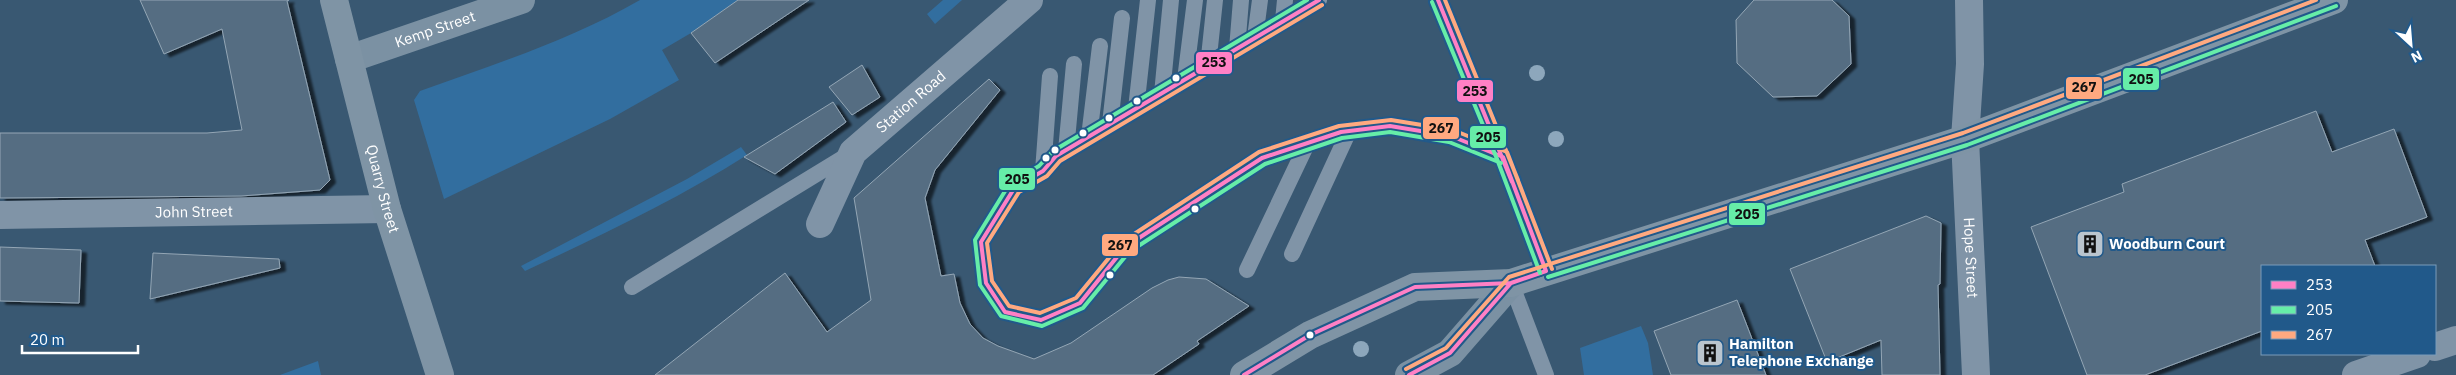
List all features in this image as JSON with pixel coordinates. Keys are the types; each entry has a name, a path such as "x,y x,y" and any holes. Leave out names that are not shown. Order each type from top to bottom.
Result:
{"main road":[{"name":"Quarry Street","path":"334,0 391,219 440,375"},
{"path":"1244,375 1310,335 1415,287 1511,282 1964,139 2334,0"}],"street":[{"name":"Kemp Street","path":"349,59 521,0"},
{"name":"Station Road","path":"820,224 853,152 1029,0"},
{"name":"Hope Street","path":"1969,0 1970,64 1964,139 1976,375"},
{"name":"John Street","path":"0,215 391,219"},
{"path":"1409,375 1450,353 1511,282"},
{"path":"2436,347 2456,340"},
{"path":"2356,375 2413,355"}],"lane":[{"path":"1136,109 1148,0"},
{"path":"1162,94 1171,0"},
{"path":"1185,80 1195,0"},
{"path":"1208,66 1215,0"},
{"path":"1237,48 1241,0"},
{"path":"1255,38 1260,0"},
{"path":"1283,21 1285,0"},
{"path":"1438,0 1503,157 1546,271"},
{"path":"1311,3 1056,156 1043,171 1015,187 981,242 986,283 1005,312 1041,320 1080,303 1125,247 1262,158 1349,131 1390,126 1452,136 1503,157"},
{"path":"1110,124 1122,18"},
{"path":"1089,137 1100,46"},
{"path":"1066,151 1074,64"},
{"path":"1043,171 1050,76"},
{"path":"1292,254 1349,131"},
{"path":"1247,270 1307,144"},
{"path":"632,287 853,152"},
{"path":"1511,282 1546,375"}],"shaded area":[{"path":"640,0 738,0 691,33 662,50 679,80 610,119 444,199 414,100 420,91 560,39"},
{"path":"943,0 962,0 935,24 927,14"},
{"path":"741,147 747,155 665,202 525,271 521,266 687,179"},
{"path":"1641,326 1648,343 1653,375 1584,375 1580,348"},
{"path":"318,361 321,375 280,375"}],"building":[{"path":"140,0 289,0 287,1 330,180 320,190 241,196 0,198 0,133 207,133 242,130 222,29 164,54"},
{"path":"738,0 809,0 715,63 691,33"},
{"path":"1754,0 1832,0 1849,16 1851,64 1817,96 1773,97 1737,63 1736,20"},
{"path":"862,65 880,97 852,115 829,87"},
{"path":"989,79 1000,90 935,170 925,198 941,276 954,274 960,303 970,324 983,338 998,346 1034,359 1071,343 1152,288 1179,277 1206,279 1249,306 1197,341 1199,344 1153,375 655,375 785,273 827,332 871,300 854,198"},
{"path":"833,102 846,122 775,174 744,157"},
{"name":"Woodburn Court","path":"2316,111 2332,152 2394,129 2427,217 2365,240 2375,265 2261,265 2261,331 2145,375 2087,375 2031,227 2124,192 2122,184"},
{"path":"1926,216 1941,223 1940,284 1938,285 1940,375 1882,375 1881,340 1827,362 1790,269"},
{"path":"0,247 81,250 79,303 0,301"},
{"path":"153,253 279,259 280,268 150,299"},
{"name":"Hamilton Telephone Exchange","path":"1737,300 1766,375 1671,375 1654,331"}],"transit line":[{"name":"205","path":"1307,0 1053,151 1039,166 1010,183 975,240 980,285 1001,316 1042,326 1083,308 1129,252 1265,164 1342,138 1390,132 1449,142 1501,163"},
{"name":"253","path":"1319,0 1056,156 1043,171 1015,187 981,242 986,283 1005,312 1041,320 1080,303 1125,247 1262,158 1341,132 1390,126 1451,136 1503,157 1546,271"},
{"name":"253","path":"1438,0 1512,182"},
{"name":"267","path":"1445,0 1518,180"},
{"name":"267","path":"1406,369 1446,348 1509,277 1963,133 2316,0"},
{"name":"205","path":"1432,2 1497,159 1540,273"},
{"name":"267","path":"1322,5 1060,161 1047,176 1019,192 987,243 992,281 1009,306 1040,313 1076,298 1122,242 1259,152 1339,126 1391,120 1453,130 1507,152 1552,269"},
{"name":"205","path":"1548,277 1967,145 2336,6"},
{"name":"253","path":"1244,375 1310,335 1415,287 1511,283 1546,271"},
{"name":"253","path":"1409,375 1450,353 1511,283"}],"place":[{"name":"Woodburn Court","path":"2090,244"},
{"name":"Hamilton Telephone Exchange","path":"1710,353"}]}
